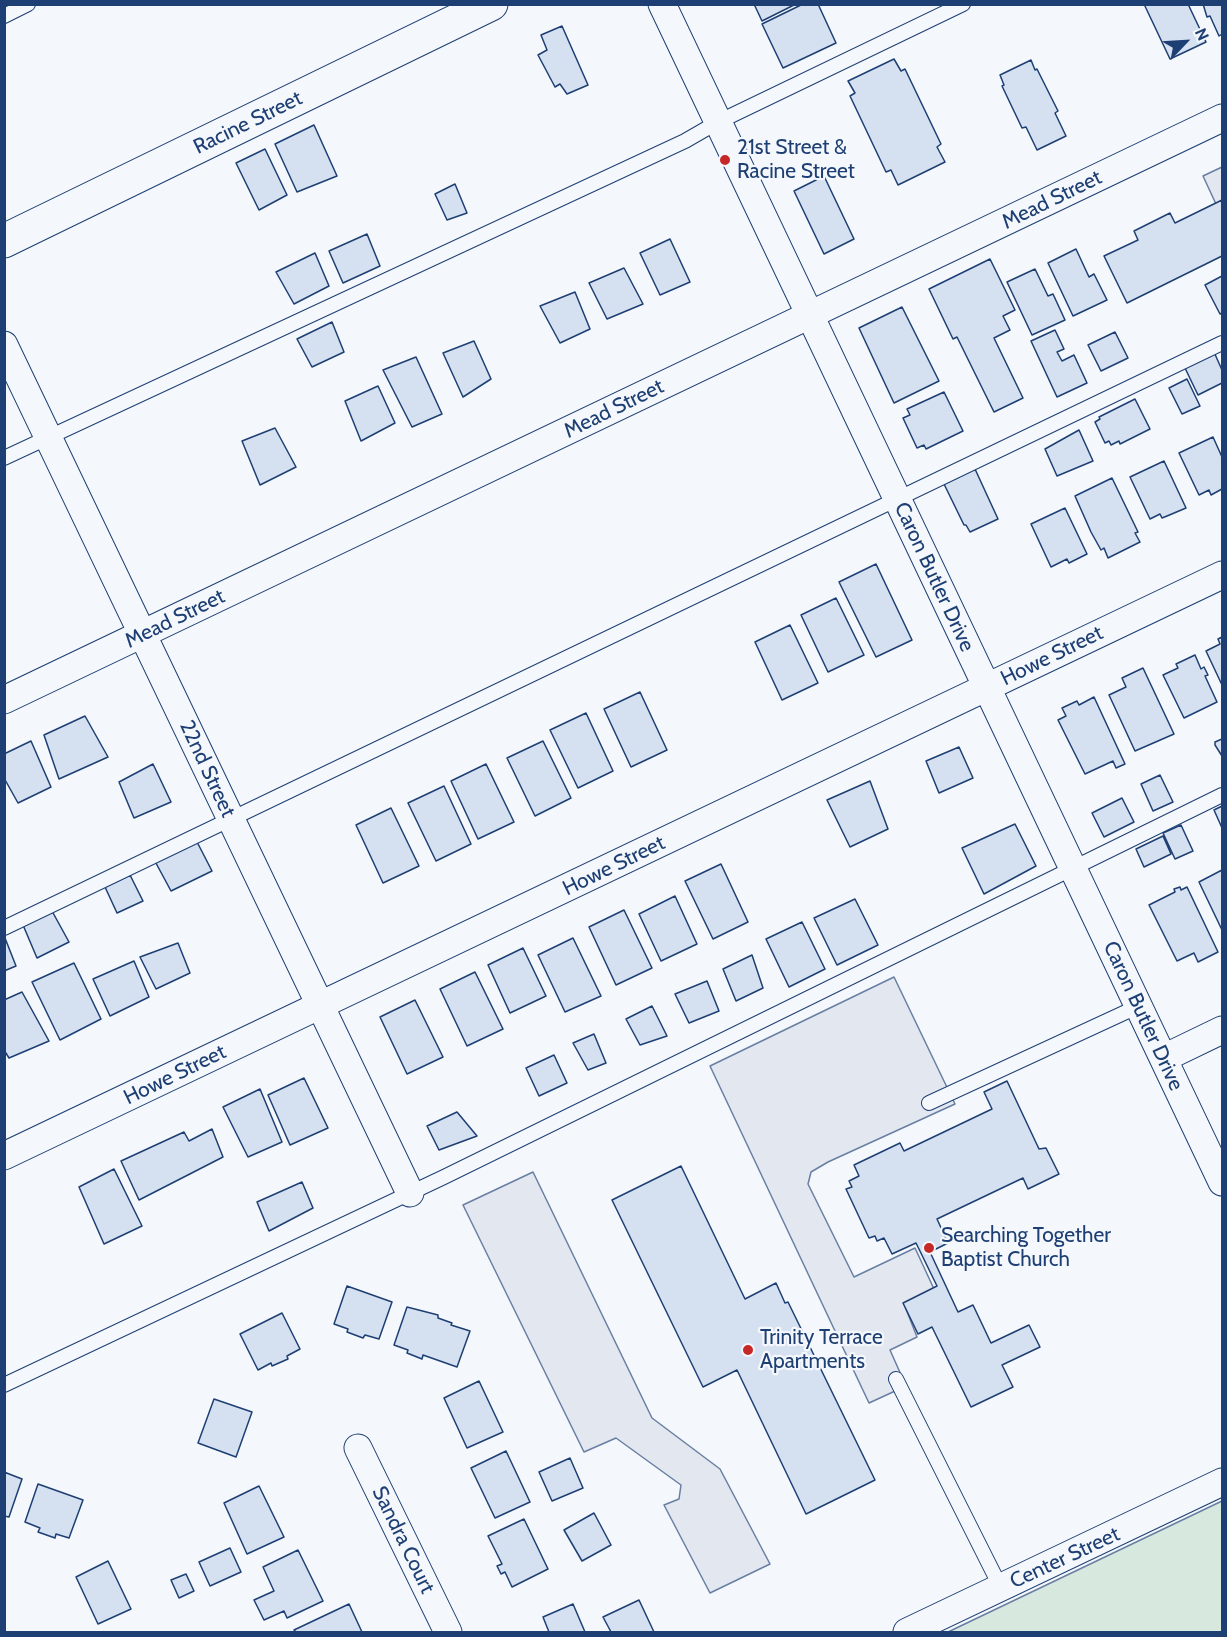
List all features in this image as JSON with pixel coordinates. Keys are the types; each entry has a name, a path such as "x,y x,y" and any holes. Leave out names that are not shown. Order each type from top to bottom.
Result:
{"main road":[{"name":"Racine Street","path":"4,241 491,4"}],"street":[{"name":"Caron Butler Drive","path":"662,4 1222,1182"},
{"name":"Mead Street","path":"4,700 1222,118"},
{"name":"22nd Street","path":"4,345 410,1193"},
{"name":"Howe Street","path":"4,1156 1222,575"},
{"path":"1164,1058 1222,1030"},
{"name":"Sandra Court","path":"358,1448 448,1632"},
{"name":"Center Street","path":"907,1632 1222,1482"}],"lane":[{"path":"4,16 28,4"},
{"path":"4,458 685,141 718,122 963,4"},
{"path":"4,928 1222,344"},
{"path":"4,1385 410,1193 1222,795"},
{"path":"929,1103 1139,1006"},
{"path":"896,1378 1001,1588"}],"shaded area":[{"path":"1222,167 1222,217 1203,176"},
{"path":"894,977 955,1104 828,1162 811,1172 808,1184 854,1277 915,1248 934,1289 904,1304 917,1337 890,1350 906,1386 869,1403 710,1066"},
{"path":"533,1172 652,1418 720,1469 770,1564 710,1593 664,1505 679,1499 681,1485 616,1438 584,1452 463,1205"},
{"path":"1222,1501 1222,1632 948,1632"}],"building":[{"path":"754,4 796,4 762,21"},
{"path":"803,4 818,4 836,43 783,68 762,24"},
{"path":"1144,4 1188,4 1206,42 1170,59"},
{"path":"1203,4 1222,4 1222,34 1219,36 1210,16 1207,17"},
{"path":"562,26 588,85 567,94 560,84 555,87 538,55 547,50 541,35"},
{"path":"894,59 901,71 905,69 941,144 937,147 945,162 898,185 891,170 886,172 850,96 855,93 848,81"},
{"path":"1031,60 1058,111 1055,113 1066,136 1037,150 1026,127 1022,128 1002,86 1004,85 1000,75"},
{"path":"314,125 337,176 297,192 275,144"},
{"path":"265,149 287,195 259,210 236,163"},
{"path":"824,176 854,239 824,254 794,191"},
{"path":"455,184 467,213 447,220 435,194"},
{"path":"1222,200 1222,256 1127,303 1104,256 1138,240 1134,231 1170,213 1175,223"},
{"path":"367,234 380,266 343,283 329,251"},
{"path":"670,239 690,282 660,295 640,253"},
{"path":"1076,249 1089,277 1094,274 1107,300 1073,316 1048,263"},
{"path":"315,253 329,286 294,304 276,272"},
{"path":"990,259 1015,310 1003,316 1010,330 994,338 1023,398 994,412 957,337 953,339 929,289"},
{"path":"624,268 643,304 607,319 589,283"},
{"path":"1035,269 1048,296 1053,294 1065,320 1032,335 1007,282"},
{"path":"1222,276 1222,313 1220,314 1205,285"},
{"path":"575,292 590,329 560,343 540,306"},
{"path":"902,307 939,381 894,403 859,328"},
{"path":"332,322 344,352 312,367 297,339"},
{"path":"1055,330 1064,349 1057,352 1062,361 1074,355 1087,383 1057,397 1031,341"},
{"path":"1115,332 1128,358 1101,371 1088,345"},
{"path":"474,341 491,379 463,397 443,353"},
{"path":"1214,352 1222,370 1222,383 1198,395 1184,366"},
{"path":"416,357 442,414 412,427 383,370"},
{"path":"1187,379 1200,406 1182,414 1169,388"},
{"path":"378,386 395,423 361,441 345,401"},
{"path":"944,392 963,431 926,449 924,445 917,448 903,418 910,415 907,409"},
{"path":"1135,399 1150,429 1120,444 1119,441 1111,445 1109,441 1105,443 1095,422 1100,419 1099,417"},
{"path":"275,428 296,467 260,485 242,441"},
{"path":"1079,430 1093,461 1057,476 1045,449"},
{"path":"1213,437 1222,457 1222,489 1211,495 1209,490 1199,495 1179,453"},
{"path":"1164,461 1186,508 1162,518 1160,514 1150,519 1130,477"},
{"path":"975,469 998,519 970,532 964,525 944,484"},
{"path":"1112,478 1138,532 1135,533 1140,542 1108,558 1104,548 1101,550 1091,532 1075,496"},
{"path":"1065,508 1087,554 1069,563 1067,559 1051,567 1031,524"},
{"path":"876,564 912,640 876,657 839,582"},
{"path":"836,598 864,655 828,672 801,615"},
{"path":"790,625 818,683 782,700 755,642"},
{"path":"1222,637 1222,685 1206,651 1220,644 1218,639"},
{"path":"1195,655 1201,669 1204,667 1208,675 1205,676 1217,702 1184,718 1163,675 1178,668 1176,664"},
{"path":"1143,668 1174,734 1135,751 1109,695 1126,687 1122,678"},
{"path":"640,692 667,750 631,767 604,709"},
{"path":"1094,697 1125,764 1116,768 1113,761 1085,774 1058,720 1066,716 1062,708 1077,701 1079,705"},
{"path":"586,713 613,771 578,788 550,730"},
{"path":"85,716 108,757 59,779 44,735"},
{"path":"1222,739 1222,756 1215,742"},
{"path":"31,741 51,787 18,803 4,778 4,754"},
{"path":"543,741 571,798 535,816 507,758"},
{"path":"959,747 973,778 939,793 926,761"},
{"path":"153,764 171,802 134,818 119,782"},
{"path":"486,764 514,822 478,839 451,781"},
{"path":"1160,775 1173,802 1153,811 1141,784"},
{"path":"870,781 888,829 850,847 827,800"},
{"path":"444,786 471,844 436,861 408,803"},
{"path":"1122,798 1134,822 1104,837 1092,813"},
{"path":"1222,806 1222,828 1214,810"},
{"path":"391,808 419,866 383,883 356,825"},
{"path":"1015,824 1036,866 984,894 962,848"},
{"path":"1181,825 1193,851 1175,859 1163,833"},
{"path":"1163,836 1171,854 1144,867 1136,849"},
{"path":"195,838 212,871 171,891 150,852"},
{"path":"721,864 748,922 713,939 685,881"},
{"path":"1222,870 1222,930 1199,882"},
{"path":"130,875 143,901 117,913 105,887"},
{"path":"1180,887 1181,890 1187,887 1218,952 1198,962 1194,953 1177,961 1149,905 1175,892 1174,889"},
{"path":"675,896 697,944 661,961 639,914"},
{"path":"855,899 878,945 837,965 814,918"},
{"path":"624,910 652,968 616,985 589,927"},
{"path":"52,911 69,942 37,958 23,925"},
{"path":"802,922 825,969 789,987 766,939"},
{"path":"4,938 16,966 4,971"},
{"path":"573,938 601,996 565,1012 538,955"},
{"path":"178,943 190,973 156,989 140,957"},
{"path":"523,948 546,996 510,1013 488,965"},
{"path":"752,955 763,988 736,1001 723,969"},
{"path":"134,961 149,997 110,1016 93,979"},
{"path":"74,963 101,1019 60,1040 32,982"},
{"path":"475,972 503,1029 467,1046 440,989"},
{"path":"707,981 719,1011 689,1023 675,994"},
{"path":"22,992 49,1041 9,1058 4,1050 4,1000"},
{"path":"415,1000 443,1057 407,1074 380,1017"},
{"path":"652,1006 667,1036 640,1045 626,1019"},
{"path":"594,1034 606,1063 588,1070 573,1043"},
{"path":"554,1055 567,1083 539,1096 526,1068"},
{"path":"304,1078 328,1128 290,1145 268,1095"},
{"name":"Searching Together Baptist Church","path":"1007,1081 1039,1149 1046,1148 1059,1174 1028,1189 1023,1178 937,1219 948,1243 930,1252 958,1312 973,1305 991,1343 1029,1325 1040,1347 1002,1365 1013,1387 971,1407 932,1327 918,1334 903,1303 937,1286 916,1243 892,1254 884,1238 877,1241 875,1236 869,1238 846,1189 852,1187 849,1181 859,1176 854,1165 900,1143 904,1151 992,1109 984,1092"},
{"path":"260,1089 282,1142 248,1157 223,1107"},
{"path":"457,1112 477,1136 439,1150 427,1126"},
{"path":"212,1129 223,1157 139,1200 121,1161 184,1132 189,1141"},
{"name":"Trinity Terrace Apartments","path":"681,1166 745,1299 776,1283 785,1303 788,1302 875,1480 806,1514 737,1370 703,1387 612,1200"},
{"path":"114,1169 142,1226 104,1244 79,1187"},
{"path":"302,1182 313,1208 269,1231 257,1202"},
{"path":"347,1286 392,1302 379,1339 365,1335 363,1338 334,1324"},
{"path":"407,1307 438,1315 438,1318 452,1323 451,1325 470,1331 457,1367 423,1355 422,1359 394,1345"},
{"path":"282,1313 300,1349 287,1356 288,1359 272,1366 271,1363 258,1370 240,1334"},
{"path":"479,1381 503,1432 467,1448 444,1398"},
{"path":"214,1399 252,1412 236,1457 198,1443"},
{"path":"506,1451 530,1502 495,1518 471,1468"},
{"path":"570,1458 583,1488 552,1501 539,1472"},
{"path":"4,1472 22,1479 9,1517 4,1516"},
{"path":"38,1484 83,1500 69,1538 56,1534 55,1538 38,1532 40,1528 25,1522"},
{"path":"259,1486 284,1537 247,1554 224,1503"},
{"path":"594,1513 611,1545 582,1561 564,1530"},
{"path":"524,1519 548,1569 512,1587 505,1572 501,1574 497,1566 502,1564 488,1536"},
{"path":"230,1548 241,1572 210,1586 199,1562"},
{"path":"298,1550 323,1601 287,1618 284,1611 264,1620 254,1600 274,1591 263,1567"},
{"path":"108,1561 131,1609 98,1624 76,1577"},
{"path":"186,1574 194,1591 179,1598 171,1580"},
{"path":"639,1600 654,1632 611,1632 603,1617"},
{"path":"349,1604 362,1632 296,1632 294,1630"},
{"path":"573,1604 585,1632 549,1632 543,1617"}],"place":[{"name":"21st Street & Racine Street","path":"725,160"},
{"name":"Searching Together Baptist Church","path":"929,1248"},
{"name":"Trinity Terrace Apartments","path":"748,1350"}]}
